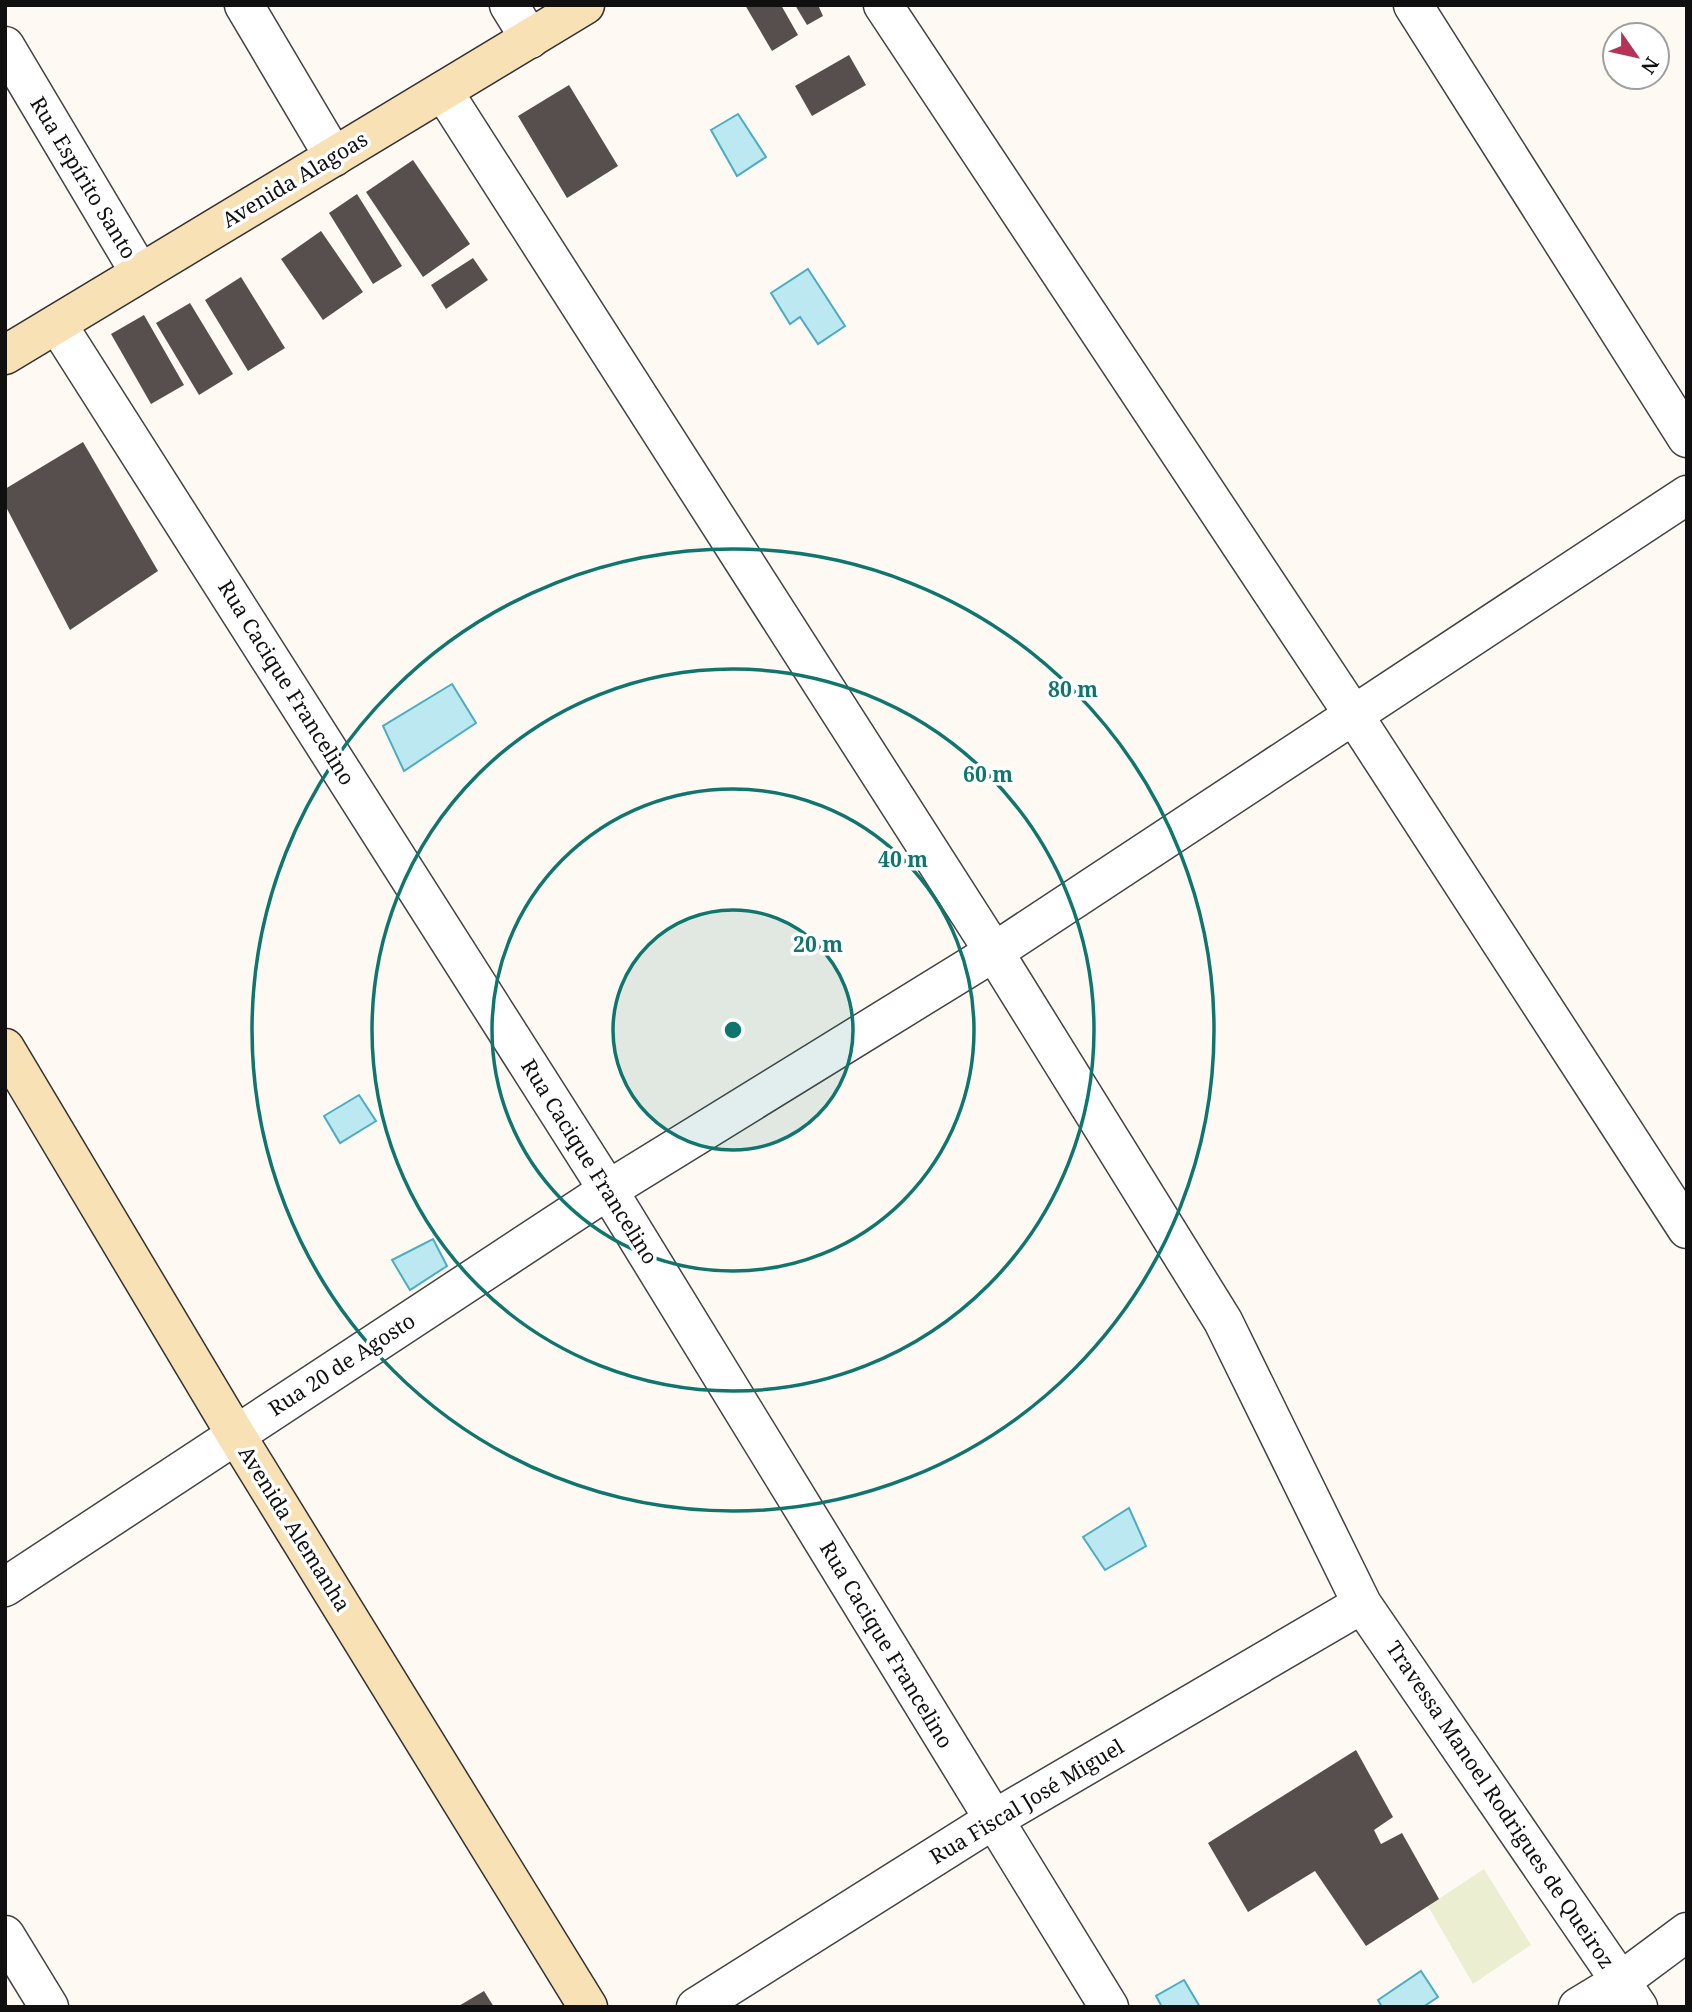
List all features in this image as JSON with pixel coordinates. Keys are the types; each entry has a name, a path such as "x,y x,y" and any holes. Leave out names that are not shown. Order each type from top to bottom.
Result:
{"street":[{"path":"244,5 334,157"},
{"path":"509,5 530,39"},
{"name":"Avenida Alagoas","path":"5,355 585,5"},
{"path":"883,5 1353,714 1687,1230"},
{"path":"1413,5 1687,438"},
{"name":"Rua Espírito Santo","path":"5,46 140,273"},
{"name":"Travessa Manoel Rodrigues de Queiroz","path":"443,91 994,952 1223,1321 1362,1604 1629,1994"},
{"name":"Rua Cacique Francelino","path":"57,324 608,1190 1109,2007"},
{"name":"Rua 20 de Agosto","path":"5,1587 608,1190 994,952 1687,495"},
{"name":"Avenida Alemanha","path":"5,1048 236,1435 588,2007"},
{"name":"Rua Fiscal José Miguel","path":"696,2007 993,1820 1362,1604"},
{"path":"1578,2007 1629,1994 1687,1932"},
{"path":"5,1935 49,2007"}],"green space":[{"path":"1484,1869 1531,1945 1473,1984 1428,1906"}],"water":[{"path":"738,114 766,157 737,176 711,130"},
{"path":"808,269 845,326 818,344 800,317 790,324 771,293"},
{"path":"452,684 476,723 404,771 383,726"},
{"path":"359,1095 376,1121 340,1143 324,1116"},
{"path":"433,1239 447,1266 410,1290 392,1260"},
{"path":"1129,1508 1146,1546 1105,1570 1083,1537"},
{"path":"1421,1971 1438,1997 1423,2007 1382,2007 1378,2000"},
{"path":"1184,1980 1200,2007 1162,2007 1156,1996"}],"building":[{"path":"745,5 781,5 798,35 772,51"},
{"path":"795,5 818,5 823,16 807,25"},
{"path":"849,55 866,85 812,116 795,86"},
{"path":"569,85 618,166 567,198 518,116"},
{"path":"413,160 470,244 423,277 366,192"},
{"path":"357,194 402,266 373,284 329,213"},
{"path":"321,231 363,292 323,320 281,259"},
{"path":"473,258 488,280 446,309 431,285"},
{"path":"241,277 285,348 248,371 205,300"},
{"path":"190,303 233,374 199,395 156,323"},
{"path":"144,315 184,385 151,404 111,334"},
{"path":"83,442 158,571 70,630 5,505 5,489"},
{"path":"1356,1750 1393,1817 1374,1830 1381,1844 1402,1833 1439,1899 1366,1946 1315,1871 1248,1912 1208,1843"},
{"path":"484,1991 494,2007 457,2007"}]}
